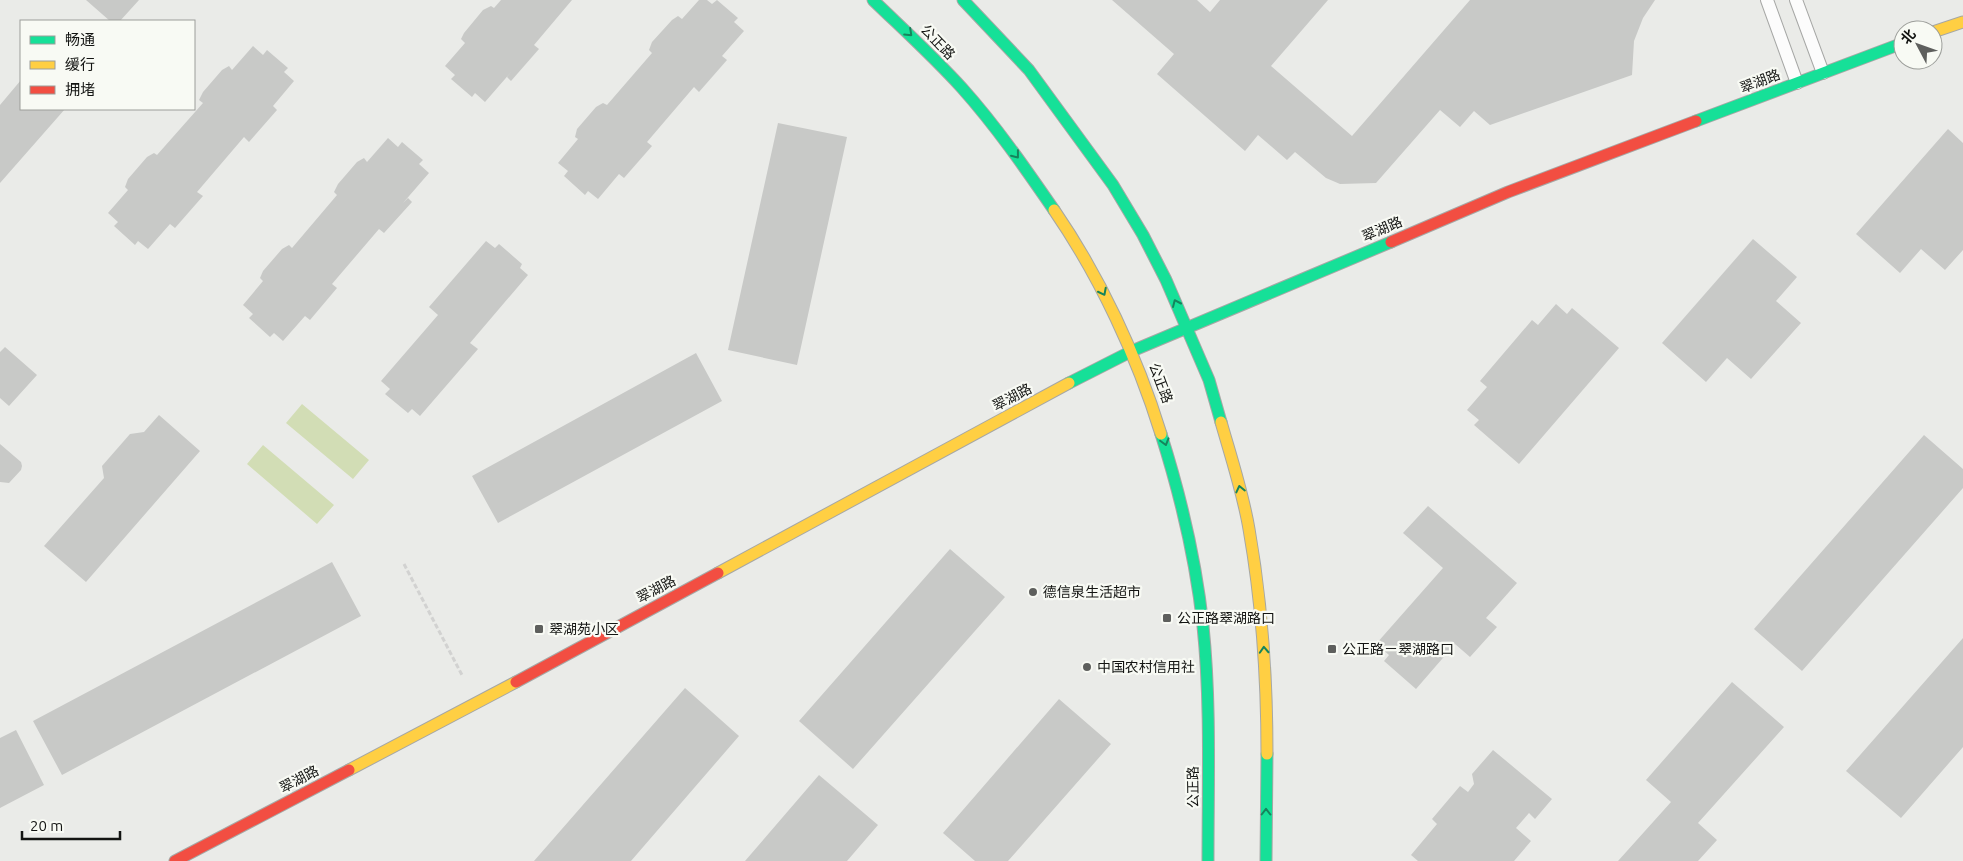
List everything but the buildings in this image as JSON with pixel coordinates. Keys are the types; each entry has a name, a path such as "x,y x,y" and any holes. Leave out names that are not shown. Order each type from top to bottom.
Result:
{"street":[{"name":"公正路","path":"873,0 914,38 975,102 1024,166 1082,253 1132,352 1152,400 1184,513 1203,624 1206,671 1208,861"},
{"path":"963,0 1029,70 1113,185 1151,250 1209,380 1234,467 1252,548 1262,629 1266,699 1266,861"},
{"path":"1943,29 1963,22"},
{"name":"翠湖路","path":"175,861 476,704 1075,380 1132,352 1508,192 1893,47"}],"lane":[{"path":"1766,0 1797,83"},
{"path":"1796,0 1824,73"}],"path":[{"path":"404,564 476,704"}],"green space":[{"path":"302,404 369,460 353,479 286,423"},
{"path":"263,445 334,505 317,524 247,464"}],"traffic: fast":[{"path":"873,0 941,65 975,102 1054,210"},
{"path":"963,0 1029,70 1113,185 1143,235 1166,280 1209,380 1221,422"},
{"path":"1696,121 1893,47"},
{"path":"1069,383 1132,351 1391,242"},
{"path":"1161,434 1187,529 1203,626 1208,714 1208,861"},
{"path":"1266,861 1267,754"}],"traffic: slow":[{"path":"1943,29 1963,22"},
{"path":"1054,210 1087,262 1116,318 1141,376 1161,434"},
{"path":"718,573 1069,383"},
{"path":"1221,422 1244,502 1254,557 1263,641 1267,754"},
{"path":"349,770 516,682"}],"traffic: jam":[{"path":"1391,242 1508,192 1696,121"},
{"path":"516,682 718,573"},
{"path":"175,861 349,770"}],"place":[{"name":"德信泉生活超市","path":"1033,592"},
{"name":"公正路翠湖路口","path":"1167,618"},
{"name":"翠湖苑小区","path":"539,629"},
{"name":"公正路－翠湖路口","path":"1332,649"},
{"name":"中国农村信用社","path":"1087,667"}]}
